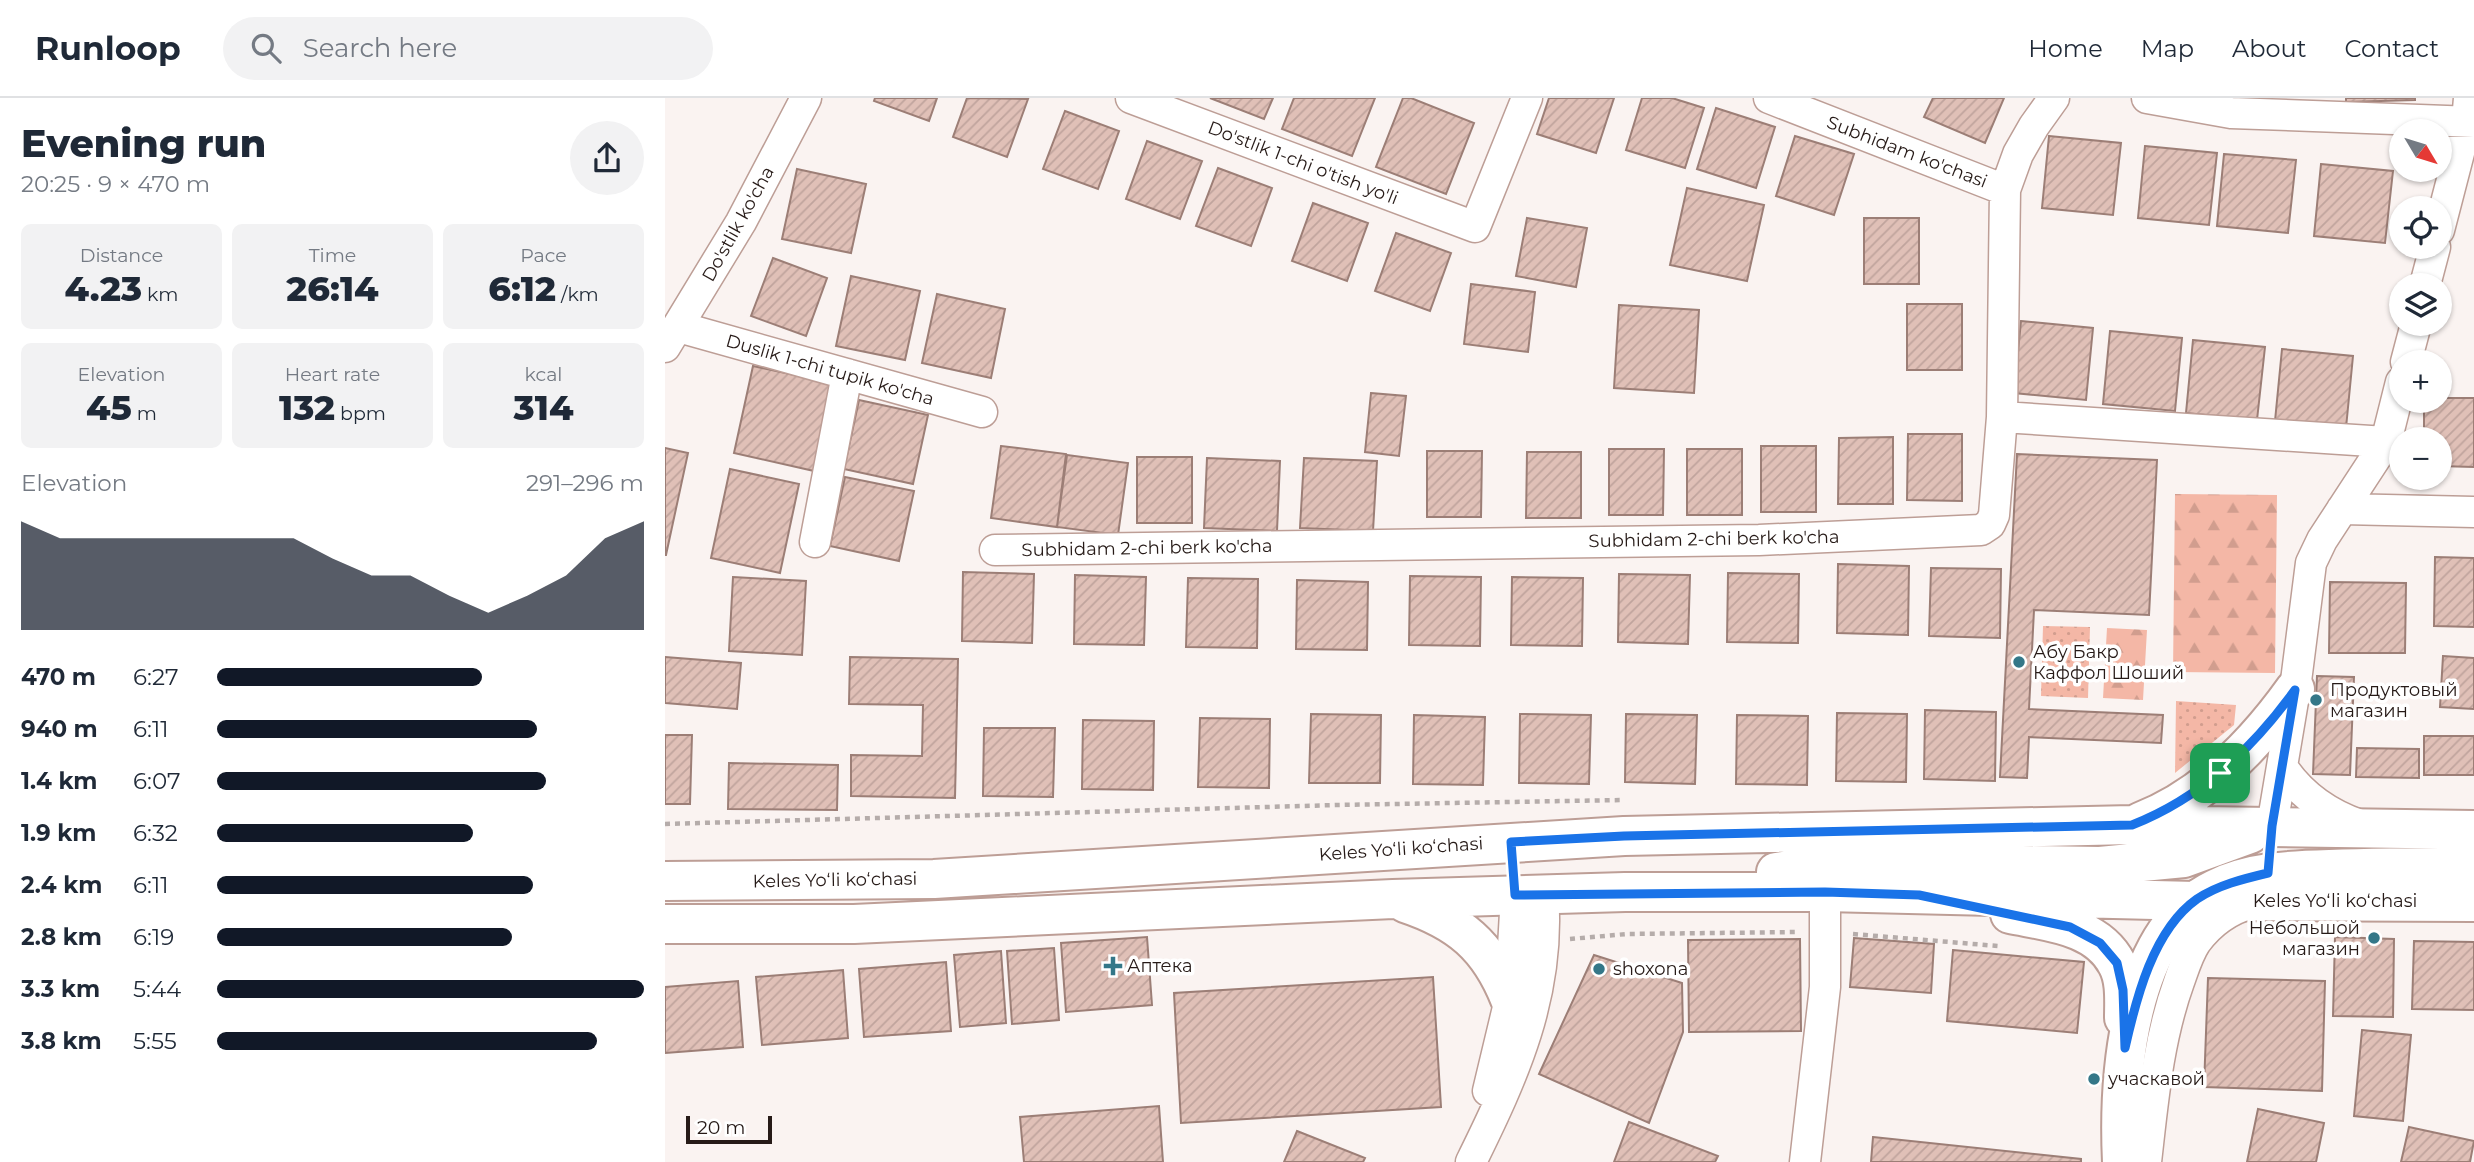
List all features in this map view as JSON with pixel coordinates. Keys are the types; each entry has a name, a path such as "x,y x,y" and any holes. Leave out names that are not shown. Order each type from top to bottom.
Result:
{"main road":[{"path":"2132,825 2177,804 2220,773 2256,740 2295,690"},
{"path":"2132,825 2157,833 2177,849 2192,878 2195,901"},
{"name":"Keles Yoʻli koʻchasi","path":"665,881 934,879 1624,836 2132,825 2474,830"},
{"path":"1625,892 1853,862 2100,866 2140,864 2184,858 2272,826 2266,887"},
{"path":"1526,842 1529,895"},
{"path":"2125,1048 2138,997 2150,965 2174,923 2195,901 2216,888 2266,887 2369,867 2474,867"},
{"name":"Keles Yoʻli koʻchasi","path":"2266,887 2474,902"},
{"path":"665,925 854,924 1393,899 1625,892 1825,892 2195,901"},
{"path":"1919,895 2070,927 2100,943 2117,963 2121,976 2125,1048 2122,1162"},
{"path":"1393,899 1430,912 1464,932 1490,958 1510,999"}],"street":[{"name":"Do'stlik 1-chi o'tish yo'li","path":"1131,98 1475,227 1527,98"},
{"name":"Subhidam ko'chasi","path":"1769,98 2005,190"},
{"name":"Subhidam 2-chi berk ko'cha","path":"995,550 1759,540 1981,530 1990,524 1994,515 2002,417 2005,190 2018,154 2034,125 2054,98"},
{"path":"2147,98 2231,113 2470,114 2448,196"},
{"name":"Do'stlik ko'cha","path":"672,337 741,222 794,103"},
{"name":"Duslik 1-chi tupik ko'cha","path":"672,337 847,374 982,412"},
{"path":"815,542 847,374"},
{"path":"2272,826 2295,690 2311,563 2322,540 2386,442 2393,413"},
{"path":"2002,417 2386,442"},
{"path":"2342,509 2474,512"},
{"path":"2283,768 2312,800 2338,816 2367,827"},
{"path":"2146,1162 2159,1055 2171,1004 2188,957 2197,942 2221,917 2266,887"},
{"path":"1805,1162 1825,987 1825,892"},
{"path":"1471,1162 1510,999 1529,895"},
{"path":"1471,1162 1505,1090 1525,1040 1535,1003 1543,964 1546,929 1529,895"},
{"path":"2188,957 2195,901"}],"path":[{"path":"665,824 1337,805 1629,800"}],"green space":[{"path":"2175,494 2277,495 2275,673 2173,672"},
{"path":"2043,626 2090,627 2088,698 2041,696"},
{"path":"2107,628 2147,630 2143,700 2103,698"},
{"path":"2176,701 2236,705 2234,725 2175,773"}],"building":[{"path":"875,98 937,98 929,121 874,101"},
{"path":"967,98 1028,99 1007,157 953,137"},
{"path":"1210,98 1273,98 1264,119"},
{"path":"1294,98 1375,98 1352,156 1282,129"},
{"path":"1403,98 1411,98 1474,123 1446,194 1376,167"},
{"path":"1549,98 1614,98 1596,153 1537,134"},
{"path":"1642,98 1672,98 1704,108 1685,168 1626,150"},
{"path":"1933,98 2004,98 1985,143 1924,117"},
{"path":"2346,98 2415,98 2415,100 2346,102"},
{"path":"1716,108 1775,127 1756,188 1697,169"},
{"path":"1065,111 1119,131 1098,189 1043,169"},
{"path":"1795,136 1854,154 1834,215 1776,196"},
{"path":"2049,136 2121,143 2113,215 2042,208"},
{"path":"1147,141 1202,161 1180,219 1126,199"},
{"path":"2145,146 2217,153 2209,225 2138,218"},
{"path":"2224,154 2296,160 2288,233 2217,226"},
{"path":"2321,164 2389,171 2389,182 2392,182 2385,243 2314,236"},
{"path":"1218,168 1272,188 1251,246 1196,226"},
{"path":"797,169 866,184 851,253 782,239"},
{"path":"1687,188 1764,205 1747,281 1670,265"},
{"path":"1313,203 1368,223 1347,281 1292,261"},
{"path":"1527,218 1587,228 1576,287 1516,276"},
{"path":"1864,218 1919,218 1919,284 1864,284"},
{"path":"1396,233 1451,253 1430,311 1375,291"},
{"path":"773,258 827,278 806,336 751,316"},
{"path":"851,276 920,291 905,360 836,346"},
{"path":"1471,284 1535,292 1528,352 1464,344"},
{"path":"937,294 1005,309 991,378 922,363"},
{"path":"1907,304 1962,304 1962,370 1907,370"},
{"path":"1619,305 1699,310 1694,393 1614,388"},
{"path":"2021,321 2093,328 2086,400 2014,393"},
{"path":"2110,331 2182,338 2175,411 2103,404"},
{"path":"2193,340 2265,347 2257,420 2186,413"},
{"path":"2282,349 2353,356 2346,428 2275,421"},
{"path":"753,366 832,383 814,471 734,453"},
{"path":"1371,393 1406,396 1399,456 1365,452"},
{"path":"2452,398 2474,398 2474,467 2452,466 2452,427 2424,427 2424,413 2452,413"},
{"path":"859,400 928,415 913,484 844,469"},
{"path":"1908,434 1962,434 1962,501 1907,500"},
{"path":"1893,437 1893,504 1838,504 1839,438"},
{"path":"1001,446 1066,454 1057,527 991,518"},
{"path":"1761,446 1816,446 1816,512 1761,512"},
{"path":"665,448 688,453 666,555 665,555"},
{"path":"1609,449 1664,449 1663,515 1609,515"},
{"path":"1687,449 1742,449 1742,515 1687,515"},
{"path":"1427,451 1482,451 1481,517 1427,517"},
{"path":"1527,452 1581,452 1581,518 1526,518"},
{"name":"Абу Бакр Каффол Шоший","path":"2017,454 2157,460 2149,615 2034,610 2029,709 2163,715 2161,743 2029,737 2027,778 2000,777"},
{"path":"1067,455 1128,463 1118,535 1057,527"},
{"path":"1137,457 1192,457 1192,523 1137,523"},
{"path":"1207,458 1280,461 1277,531 1204,528"},
{"path":"1304,458 1377,461 1373,531 1300,528"},
{"path":"730,469 799,484 780,573 711,558"},
{"path":"845,477 914,491 899,561 830,546"},
{"path":"2435,557 2474,558 2474,627 2434,626"},
{"path":"1838,564 1909,566 1908,635 1837,633"},
{"path":"1931,568 2001,569 2000,638 1929,636"},
{"path":"963,572 1034,574 1032,643 962,641"},
{"path":"1728,573 1799,574 1798,643 1727,642"},
{"path":"1619,574 1690,575 1688,644 1618,642"},
{"path":"1075,575 1146,577 1144,645 1074,644"},
{"path":"1410,576 1481,577 1480,646 1409,645"},
{"path":"733,577 806,581 802,655 729,651"},
{"path":"1512,577 1583,578 1582,646 1511,645"},
{"path":"1188,578 1258,579 1257,648 1186,647"},
{"path":"1297,580 1368,582 1367,650 1296,649"},
{"path":"2330,582 2406,583 2405,653 2329,653"},
{"path":"2443,656 2474,658 2474,709 2440,707"},
{"path":"665,657 741,663 737,709 665,703"},
{"path":"850,657 958,659 955,798 851,796 851,755 922,756 923,705 849,704"},
{"path":"2317,676 2354,677 2350,775 2313,774"},
{"path":"1925,710 1996,712 1995,781 1924,779"},
{"path":"1837,713 1907,714 1906,782 1836,781"},
{"path":"1311,714 1381,715 1380,783 1309,783"},
{"path":"1520,714 1591,715 1589,784 1519,783"},
{"path":"1626,714 1697,715 1695,784 1625,782"},
{"path":"1414,715 1485,717 1483,785 1413,784"},
{"path":"1737,715 1808,716 1807,785 1736,784"},
{"path":"1200,718 1270,719 1269,788 1198,787"},
{"path":"1083,720 1154,721 1153,790 1082,789"},
{"path":"984,728 1055,728 1053,797 983,796"},
{"path":"665,735 692,735 690,804 665,804"},
{"path":"2424,736 2474,736 2474,775 2424,775"},
{"path":"2357,748 2419,749 2419,778 2356,777"},
{"path":"729,763 838,765 837,810 728,809"},
{"path":"1147,937 1152,1005 1066,1012 1061,943"},
{"path":"2335,937 2394,939 2393,1017 2333,1016"},
{"path":"1854,938 1934,944 1931,993 1850,987"},
{"path":"1800,939 1801,1031 1689,1032 1688,940"},
{"path":"2414,941 2474,942 2474,1010 2412,1009"},
{"path":"1054,948 1059,1020 1012,1024 1007,951"},
{"path":"1953,950 2084,962 2077,1033 1947,1021"},
{"path":"1001,951 1006,1023 960,1027 954,955"},
{"path":"1594,955 1682,983 1683,1032 1649,1123 1539,1074"},
{"path":"946,962 951,1031 864,1037 859,969"},
{"path":"843,970 848,1038 762,1045 756,977"},
{"path":"1433,977 1441,1107 1181,1123 1174,993"},
{"path":"2208,978 2325,981 2322,1091 2204,1087"},
{"path":"738,981 743,1047 665,1053 665,987"},
{"path":"2362,1030 2411,1035 2403,1121 2354,1116"},
{"path":"1159,1106 1163,1162 1024,1162 1020,1117"},
{"path":"2258,1109 2324,1123 2316,1162 2247,1162"},
{"path":"1629,1122 1718,1156 1715,1162 1614,1162"},
{"path":"2409,1127 2474,1141 2470,1162 2401,1162"},
{"path":"1297,1131 1365,1158 1363,1162 1284,1162"},
{"path":"1873,1137 2081,1159 2081,1162 1871,1162"}],"place":[{"name":"Абу Бакр Каффол Шоший","path":"2019,662"},
{"name":"Продуктовый магазин","path":"2316,700"},
{"name":"Небольшой магазин","path":"2374,938"},
{"name":"Аптека","path":"1113,966"},
{"name":"shoxona","path":"1599,969"},
{"name":"учаскавой","path":"2094,1079"}],"route":[{"path":"2295,690 2272,826 2268,873 2216,888 2195,901 2174,923 2143,980 2125,1048 2123,990 2117,963 2100,943 2070,927 1919,895 1625,892 1515,895 1511,842 1624,836 2132,825 2177,804 2220,773 2256,740 2295,690"}]}
